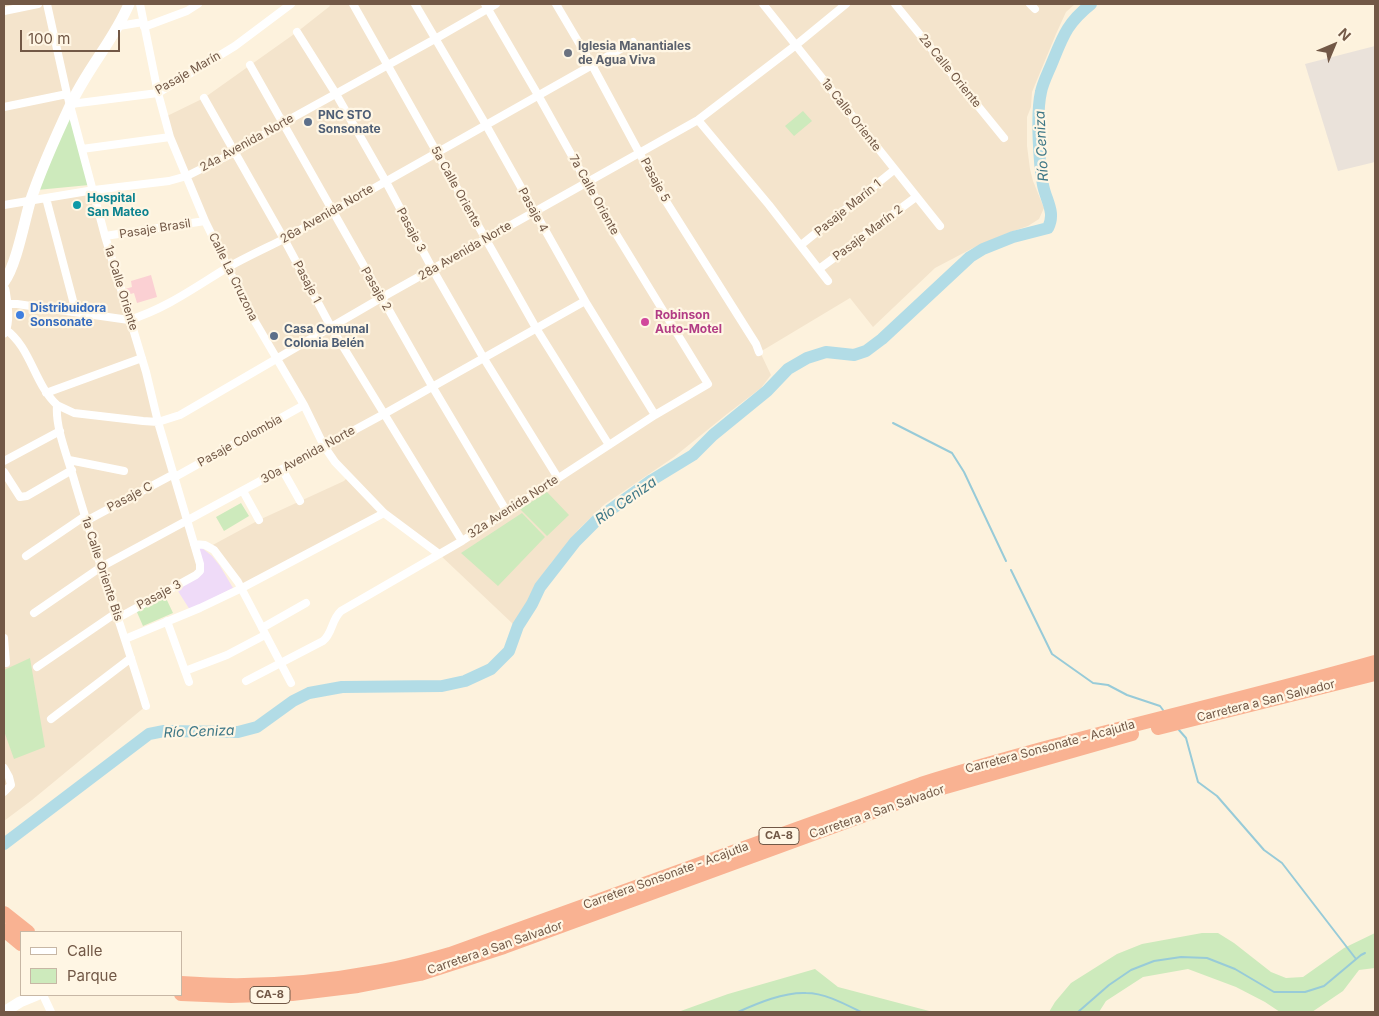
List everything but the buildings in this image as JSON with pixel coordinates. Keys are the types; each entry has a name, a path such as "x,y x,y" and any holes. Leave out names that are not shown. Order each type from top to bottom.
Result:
{"highway":[{"name":"Carretera Sonsonate - Acajutla","path":"182,982 248,985 304,982 378,972 450,954 921,784 974,767 1375,662"},
{"name":"Carretera a San Salvador","path":"182,994 253,996 312,992 358,986 420,974 466,960 928,792 1124,736 1375,674"},
{"path":"4,913 27,931"},
{"path":"4,930 20,943"}],"street":[{"path":"4,10 38,4"},
{"name":"1a Calle Oriente","path":"47,4 69,99 105,236 142,358 158,422 200,564 200,571"},
{"path":"4,282 10,269 31,200 69,99 119,26 129,4"},
{"name":"Calle La Cruzona","path":"140,4 158,93 170,137 188,176 205,221 250,313 304,405 324,446 341,470 384,513 439,554"},
{"path":"119,26 143,24 187,12 198,4"},
{"name":"Pasaje Marín","path":"4,107 69,99 158,93 235,46 291,4"},
{"name":"5a Calle Oriente","path":"353,4 536,328 609,445"},
{"name":"Pasaje 4","path":"415,4 486,125 533,212 585,301 655,414"},
{"name":"24a Avenida Norte","path":"4,205 94,190 169,181 188,176 235,152 283,122 435,39 487,6 496,4"},
{"name":"Pasaje 5","path":"556,4 592,65 662,195 756,344 759,352"},
{"name":"1a Calle Oriente","path":"763,4 940,226"},
{"name":"28a Avenida Norte","path":"57,406 74,412 158,422 180,415 381,298 698,120 846,4"},
{"name":"2a Calle Oriente","path":"895,4 1004,138"},
{"name":"7a Calle Oriente","path":"487,6 615,232 708,384"},
{"name":"Pasaje 3","path":"297,32 336,94 483,357 558,478"},
{"name":"26a Avenida Norte","path":"130,320 177,299 227,268 284,239 385,180 438,153 633,42"},
{"name":"Pasaje 2","path":"250,65 381,298 507,512"},
{"name":"Pasaje 1","path":"204,98 284,239 331,327 462,541"},
{"path":"698,120 828,281"},
{"path":"82,149 170,137"},
{"name":"Pasaje Marín 1","path":"801,246 894,170"},
{"name":"Pasaje Marín 2","path":"819,269 916,197"},
{"path":"46,198 76,312"},
{"name":"Pasaje Brasil","path":"105,236 205,221"},
{"path":"4,290 4,330 16,339 46,393 57,406"},
{"name":"30a Avenida Norte","path":"34,614 101,568 384,414 585,301"},
{"path":"5,306 76,312 130,320"},
{"path":"46,393 142,358"},
{"name":"32a Avenida Norte","path":"280,663 328,637 333,620 341,611 462,541 655,414 708,384"},
{"name":"Pasaje Colombia","path":"174,476 304,405"},
{"name":"1a Calle Oriente Bis","path":"57,406 56,415 60,431 101,568 146,706"},
{"path":"4,461 60,431"},
{"path":"69,460 124,471"},
{"path":"282,469 300,502"},
{"path":"4,472 20,497 28,496 72,470"},
{"name":"Pasaje C","path":"26,556 86,518 174,476"},
{"path":"243,491 259,520"},
{"path":"125,639 200,608 242,588 384,513"},
{"path":"194,544 205,545 214,550 242,588 291,683"},
{"name":"Pasaje 3","path":"37,667 117,615 196,575 200,571"},
{"path":"186,672 227,655 306,603"},
{"path":"167,621 189,682"},
{"path":"4,638 6,663"},
{"path":"50,719 131,658"},
{"path":"246,681 280,663"},
{"path":"4,768 11,785 4,792"},
{"path":"4,1012 35,996"},
{"path":"43,996 51,1012"}],"shaded area":[{"path":"4,4 129,4 91,67 33,202 92,193 200,571 118,618 146,706 4,821"},
{"path":"329,4 1075,4 1066,12 1056,34 1032,92 1031,107 1027,117 1027,146 1030,169 1044,208 1039,219 1028,226 973,248 935,268 873,327 850,298 760,352 771,375 761,388 674,457 605,504 579,529 551,563 528,603 513,624 439,554 384,513 242,588 209,547 259,520 344,481 348,477 341,470 227,268 165,117 204,98 297,32 330,6"},
{"path":"1375,46 1375,162 1338,171 1305,64"},
{"path":"151,275 157,297 137,303 134,293 127,295 125,289 132,287 131,281"},
{"path":"197,547 202,548 212,556 233,588 190,610 176,588 199,576"}],"green space":[{"path":"803,111 812,121 794,136 785,126"},
{"path":"70,112 89,185 37,190"},
{"path":"547,492 569,515 547,536 520,509"},
{"path":"241,503 249,516 224,531 216,517"},
{"path":"522,513 545,537 498,586 461,553"},
{"path":"165,596 173,613 143,626 136,610"},
{"path":"30,658 45,747 14,759 4,731 4,670"},
{"path":"1202,933 1218,933 1271,972 1286,978 1303,977 1344,948 1375,933 1375,968 1359,970 1343,991 1312,1012 1280,1012 1236,987 1188,969 1143,977 1106,1001 1099,1012 1049,1012 1071,983 1117,954 1142,944"},
{"path":"815,969 838,987 933,1012 678,1012 728,994"}],"waterway":[{"name":"Río Ceniza","path":"4,844 149,734 164,731 238,732 257,727 293,701 309,693 342,687 442,686 465,681 491,669 509,651 518,626 540,587 575,542 599,518 652,480 693,455 713,435 767,391 788,369 807,358 826,352 854,355 866,351 882,339 970,257 983,249 1013,237 1048,228 1051,212 1043,185 1040,164 1039,101 1046,77 1067,30 1076,17 1091,4"},
{"path":"893,423 952,453 964,472 1006,561"},
{"path":"1011,570 1052,654 1093,683 1108,685 1127,695 1160,706 1163,710"},
{"path":"1179,730 1186,738 1198,782 1217,796 1264,850 1282,863 1356,959"},
{"path":"1078,1012 1109,985 1131,970 1154,961 1181,957 1207,958 1235,969 1274,992 1305,992 1324,986 1365,953"},
{"path":"738,1012 780,996 798,993 813,993 828,997 861,1012"}],"place":[{"name":"Iglesia Manantiales de Agua Viva","path":"568,53"},
{"name":"PNC STO Sonsonate","path":"308,122"},
{"name":"Hospital San Mateo","path":"77,205"},
{"name":"Distribuidora Sonsonate","path":"20,315"},
{"name":"Robinson Auto-Motel","path":"645,322"},
{"name":"Casa Comunal Colonia Belén","path":"274,336"}]}
